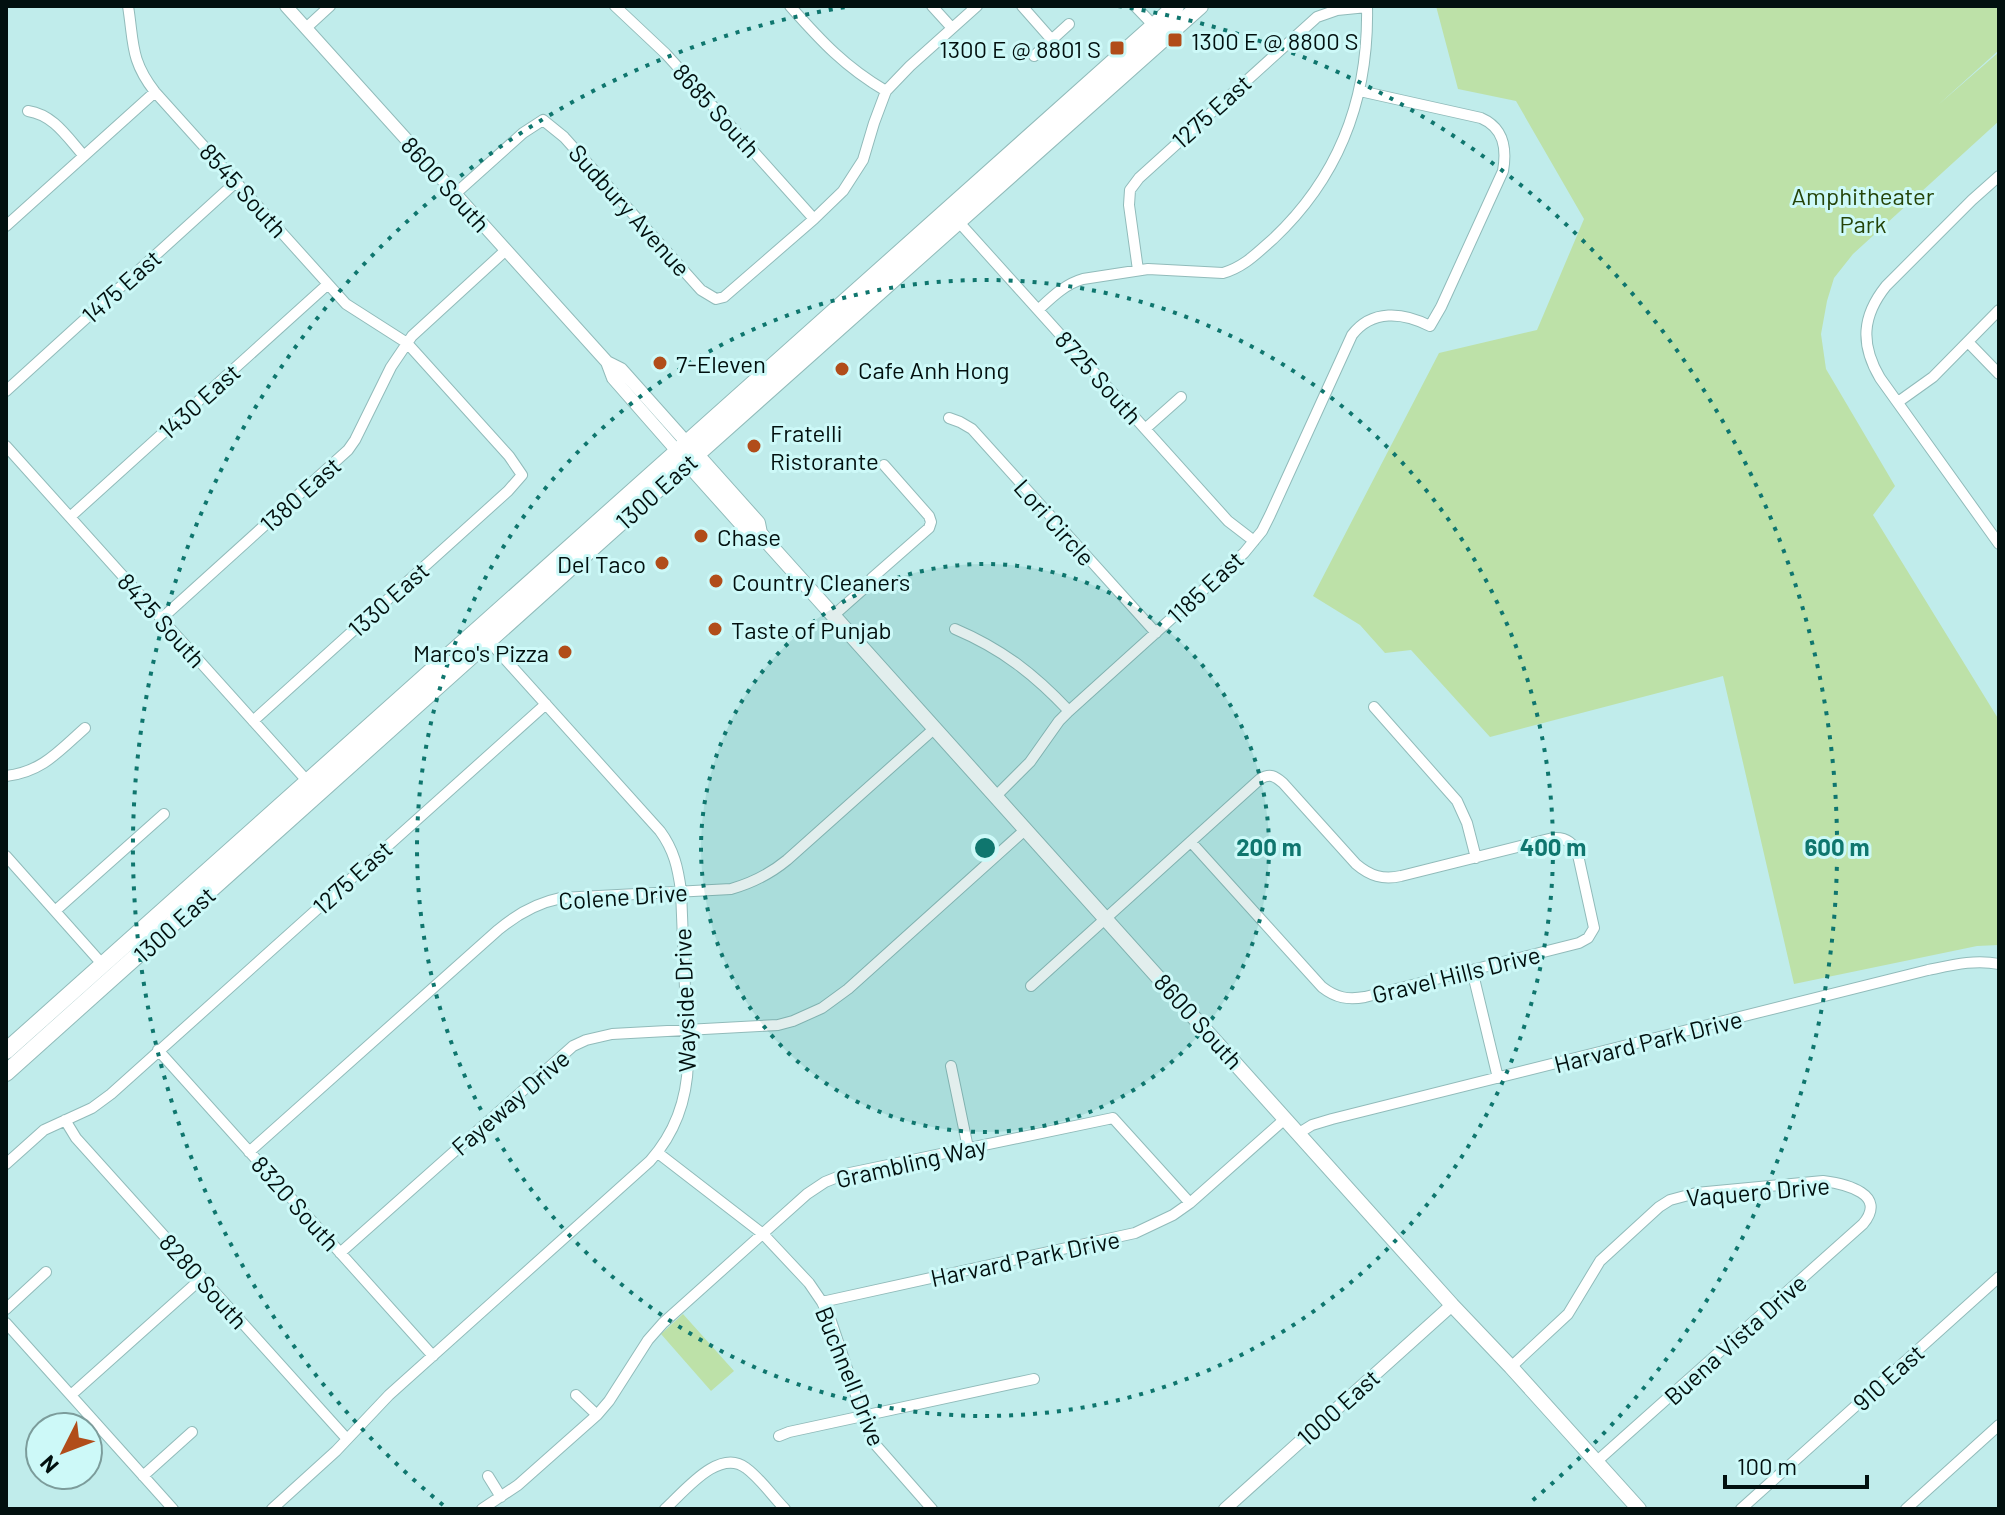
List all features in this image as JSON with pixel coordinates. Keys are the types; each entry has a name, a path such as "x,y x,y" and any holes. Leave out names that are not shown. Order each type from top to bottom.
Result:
{"main road":[{"name":"1300 East","path":"1159,32 1176,6"},
{"name":"1300 East","path":"6,1073 313,788 953,215 1159,32 1200,6"},
{"name":"8600 South","path":"687,453 748,531 760,533 1452,1305 1639,1509"},
{"name":"1300 East","path":"6,1051 313,788"}],"street":[{"name":"8545 South","path":"128,6 132,50 145,79 155,92 346,304 407,343 509,456 522,475"},
{"name":"8600 South","path":"286,6 607,362 613,378 687,453"},
{"path":"306,28 330,6"},
{"name":"8685 South","path":"615,6 666,54 814,219"},
{"path":"790,6 839,59 886,91"},
{"path":"932,6 952,28"},
{"path":"814,219 843,191 863,160 886,91 977,6"},
{"path":"1022,6 1052,40"},
{"path":"1135,6 1159,32"},
{"path":"1038,310 1074,281 1138,270 1212,273 1233,270 1243,265 1281,231 1319,186 1350,125 1360,91 1367,6"},
{"name":"1275 East","path":"1138,270 1129,205 1130,190 1139,178 1317,17 1337,10 1367,6"},
{"path":"1034,56 1069,24"},
{"name":"1185 East","path":"996,796 1030,762 1069,711 1254,541 1270,515 1352,335 1359,326 1368,320 1390,315 1417,319 1430,326 1441,307 1498,182 1505,158 1502,138 1490,122 1481,118 1360,91"},
{"path":"6,226 155,92"},
{"path":"28,111 52,120 84,156"},
{"name":"Sudbury Avenue","path":"455,194 523,133 543,120 564,137 701,290 716,299 732,292 814,219"},
{"path":"1999,176 1877,298 1867,324 1867,350 1875,369 1999,544"},
{"name":"1475 East","path":"6,391 236,182"},
{"name":"8725 South","path":"953,215 1228,521 1254,541"},
{"name":"1380 East","path":"161,619 348,450 391,367 407,343 421,326 506,250"},
{"name":"1430 East","path":"70,517 328,284"},
{"path":"1898,402 1933,377 1999,310"},
{"path":"1968,342 1999,374"},
{"path":"1145,429 1181,397"},
{"name":"Lori Circle","path":"949,418 972,429 1156,633"},
{"name":"8425 South","path":"6,446 313,788"},
{"path":"834,615 929,528 929,516 884,465"},
{"name":"1330 East","path":"253,721 522,475"},
{"path":"955,629 996,648 1017,662 1069,711"},
{"name":"Wayside Drive","path":"272,1509 382,1402 643,1168 668,1138 683,1104 687,1083 687,1030 681,891 678,869 669,843 484,636"},
{"name":"1275 East","path":"6,1164 44,1130 102,1102 546,704"},
{"path":"1031,986 1260,779 1270,775 1283,783 1356,864 1374,876 1401,876 1476,858 1467,823 1457,801 1374,707"},
{"path":"6,776 27,773 40,766 85,728"},
{"name":"Colene Drive","path":"249,1152 520,913 561,898 731,889 755,881 777,869 935,728"},
{"path":"55,911 164,814"},
{"name":"Fayeway Drive","path":"340,1253 573,1046 612,1034 778,1025 822,1008 848,989 1026,829"},
{"name":"Gravel Hills Drive","path":"1191,842 1314,978 1332,994 1354,999 1579,943 1588,938 1594,928 1593,919 1578,855 1569,841 1553,838 1476,858"},
{"path":"6,856 103,965"},
{"name":"Harvard Park Drive","path":"1299,1133 1332,1119 1928,970 1965,962 1999,964"},
{"path":"1472,970 1498,1078"},
{"name":"8320 South","path":"158,1050 433,1356"},
{"path":"951,1066 968,1148"},
{"name":"Grambling Way","path":"482,1509 534,1471 597,1415 655,1331 815,1188 835,1178 1113,1118 1190,1203"},
{"name":"Harvard Park Drive","path":"822,1302 1135,1233 1190,1203 1286,1118"},
{"name":"8280 South","path":"65,1120 76,1138 347,1439"},
{"name":"Buchnell Drive","path":"658,1153 763,1234 809,1283 831,1321 874,1443 932,1509"},
{"name":"Vaquero Drive","path":"1511,1367 1568,1314 1593,1271 1609,1252 1670,1200 1696,1193 1823,1181 1839,1183 1865,1195 1871,1213"},
{"name":"Buena Vista Drive","path":"1596,1462 1863,1224 1871,1213"},
{"path":"6,1309 46,1272"},
{"name":"910 East","path":"1741,1509 1999,1277"},
{"path":"71,1395 202,1278"},
{"name":"1000 East","path":"1225,1509 1452,1305"},
{"path":"6,1323 173,1509"},
{"path":"779,1436 1034,1379"},
{"path":"576,1395 597,1415"},
{"path":"1906,1509 1999,1425"},
{"path":"143,1476 192,1432"},
{"path":"665,1509 716,1464 730,1461 738,1462 751,1473 785,1509"},
{"path":"488,1476 501,1497"}],"green space":[{"name":"Amphitheater Park","path":"1436,6 1999,6 1999,50 1938,105 1999,52 1999,121 1853,254 1834,278 1821,334 1826,369 1895,486 1873,515 1999,720 1999,945 1977,946 1794,984 1723,676 1490,737 1411,650 1385,653 1360,625 1313,596 1439,353 1537,330 1584,219 1516,101 1458,89"},
{"path":"683,1314 734,1371 711,1391 661,1334"}],"place":[{"name":"1300 E @ 8800 S","path":"1175,40"},
{"name":"1300 E @ 8801 S","path":"1117,48"},
{"name":"7-Eleven","path":"660,363"},
{"name":"Cafe Anh Hong","path":"842,369"},
{"name":"Fratelli Ristorante","path":"754,446"},
{"name":"Chase","path":"701,536"},
{"name":"Del Taco","path":"662,563"},
{"name":"Country Cleaners","path":"716,581"},
{"name":"Taste of Punjab","path":"715,629"},
{"name":"Marco's Pizza","path":"565,652"}]}
